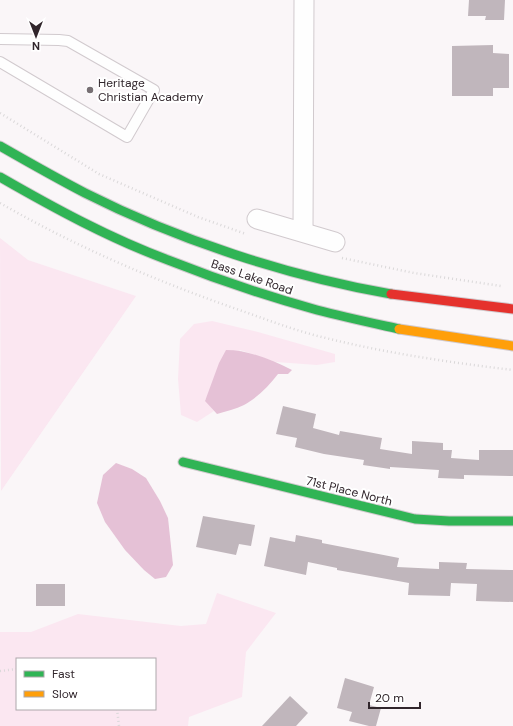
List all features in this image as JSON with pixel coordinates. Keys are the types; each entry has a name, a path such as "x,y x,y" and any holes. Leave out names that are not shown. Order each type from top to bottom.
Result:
{"main road":[{"name":"Bass Lake Road","path":"0,146 81,191 126,213 170,232 248,258 300,274 362,288 425,299 513,309"},
{"name":"Bass Lake Road","path":"0,178 66,214 116,238 167,260 267,295 316,310 403,330 513,346"},
{"name":"71st Place North","path":"183,462 415,519 449,521 513,521"}],"street":[{"path":"302,231 304,0"},
{"path":"255,228 302,231 337,250"}],"lane":[{"path":"0,39 68,41 154,90 127,137 0,62"}],"path":[{"path":"0,113 99,174 198,217 255,228"},
{"path":"0,204 100,255 163,281"},
{"path":"337,250 414,273 505,287"},
{"path":"0,671 16,669"},
{"path":"117,710 119,726"}],"shaded area":[{"path":"0,238 28,260 136,296 1,491"},
{"path":"212,321 258,332 335,354 335,362 317,365 276,362 240,350 205,400 214,411 197,422 181,415 178,379 180,339 194,324"},
{"path":"226,350 235,350 252,354 268,359 292,370 288,374 278,374 254,399 244,405 217,414 205,401 219,363"},
{"path":"116,463 132,469 146,478 168,518 173,565 166,577 155,579 144,570 125,550 105,522 97,503 103,475"},
{"path":"217,593 276,613 246,652 242,697 189,717 188,726 0,726 0,632 31,632 78,614 181,626 206,624"}],"building":[{"path":"469,0 505,0 504,20 485,20 486,16 468,16"},
{"path":"493,45 493,53 509,54 509,88 493,88 493,96 452,96 452,46"},
{"path":"283,406 316,414 313,428 339,435 340,431 382,438 380,449 412,454 412,441 443,443 443,450 452,450 451,458 479,460 479,450 513,450 513,476 464,475 464,479 438,478 439,470 390,467 390,469 363,465 364,460 324,454 295,447 297,438 276,434"},
{"path":"203,516 255,525 251,546 239,544 236,555 196,547"},
{"path":"296,535 322,540 322,543 399,558 397,567 439,569 439,562 467,563 466,569 513,570 513,602 476,601 477,584 451,583 450,596 408,595 409,583 337,570 337,568 308,562 306,575 264,566 270,537 295,542"},
{"path":"36,584 65,584 65,606 36,606"},
{"path":"345,678 374,687 369,705 381,708 376,726 369,726 349,721 352,712 337,708"},
{"path":"290,696 308,713 296,726 262,726"}],"traffic: fast":[{"path":"0,146 85,193 121,210 196,241 273,267 391,294"},
{"path":"0,177 61,211 103,232 186,267 241,287 298,305 399,329"},
{"path":"183,462 415,519 449,521 513,521"}],"traffic: slow":[{"path":"399,329 513,346"}],"traffic: jam":[{"path":"391,294 513,309"}],"place":[{"name":"Heritage Christian Academy","path":"90,90"}]}
